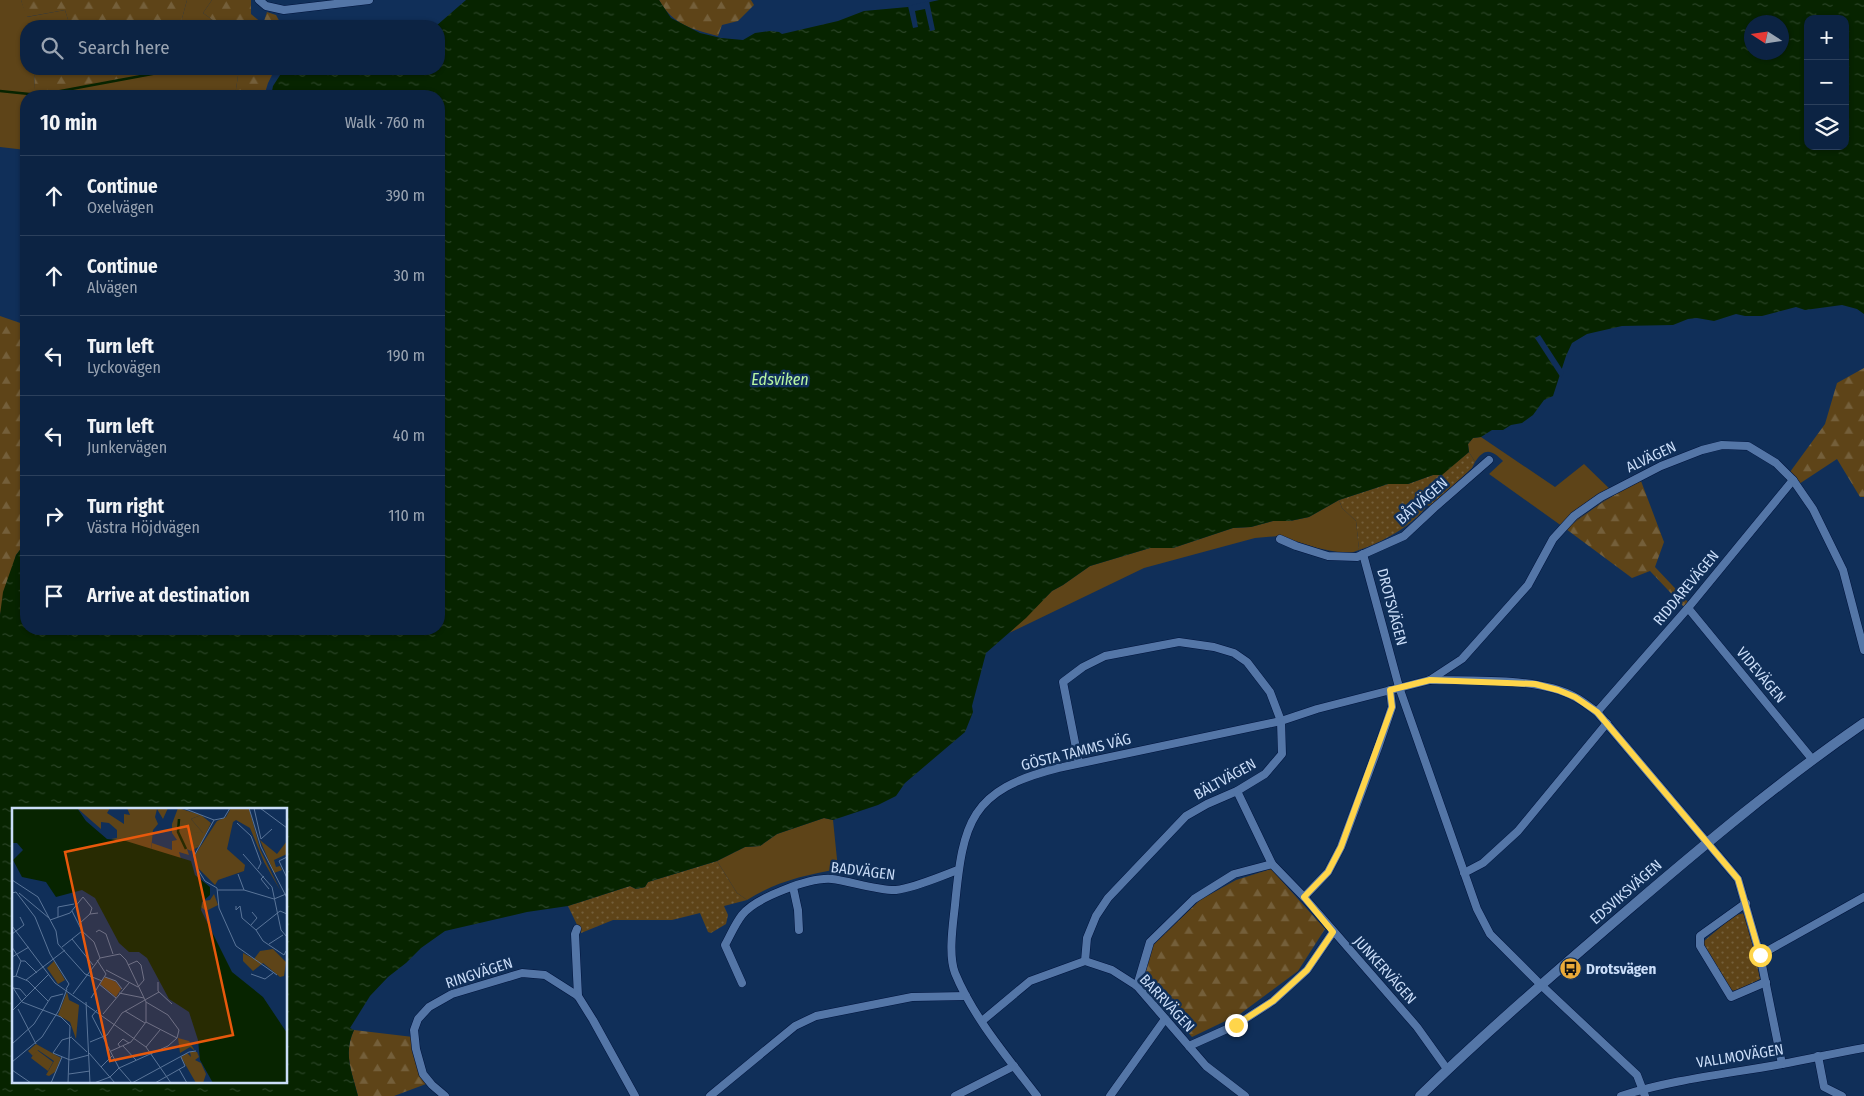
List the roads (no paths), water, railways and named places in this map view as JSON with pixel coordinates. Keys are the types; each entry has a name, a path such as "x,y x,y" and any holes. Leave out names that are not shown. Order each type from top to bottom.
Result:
{"street":[{"path":"258,0 266,6 284,10 368,0"},
{"name":"ALVÄGEN","path":"1408,686 1430,680 1462,659 1528,585 1553,539 1574,516 1601,497 1660,466 1702,450 1722,445 1748,446 1776,463 1793,480 1813,509 1843,570 1864,650"},
{"name":"BÅTVÄGEN","path":"1280,539 1328,556 1357,557 1404,536 1489,460"},
{"name":"RIDDAREVÄGEN","path":"1597,712 1688,608 1793,480"},
{"name":"DROTSVÄGEN","path":"1364,554 1399,687 1477,909 1490,934 1541,985 1637,1075 1644,1092"},
{"name":"VIDEVÄGEN","path":"1688,608 1812,759"},
{"name":"BÄLTVÄGEN","path":"1079,763 1063,682 1083,667 1105,656 1180,642 1214,647 1234,654 1247,662 1270,692 1281,721 1282,754 1265,774 1237,791 1207,804 1186,816 1108,898 1096,916 1087,938 1085,961"},
{"path":"1430,680 1535,684 1575,697 1597,712 1738,879 1760,955 1782,1064"},
{"name":"GÖSTA TAMMS VÄG","path":"1036,1096 982,1022 966,996 954,970 952,945 958,870 966,834 973,818 988,801 1008,786 1029,775 1281,721 1408,686"},
{"path":"1304,897 1328,872 1341,847 1392,707 1390,690"},
{"path":"1464,873 1483,863 1518,831 1606,723"},
{"name":"EDSVIKSVÄGEN","path":"1420,1096 1447,1069 1541,985 1707,842 1812,759 1864,724"},
{"name":"JUNKERVÄGEN","path":"1237,791 1272,864 1304,897 1417,1027 1447,1069"},
{"path":"1137,986 1150,942 1194,899 1234,874 1272,864"},
{"name":"BADVÄGEN","path":"742,983 724,945 742,915 752,906 772,894 814,880 830,879 894,890 913,886 958,870"},
{"path":"793,887 798,910 799,930"},
{"path":"1760,955 1864,897"},
{"path":"1746,903 1700,936 1700,946 1731,997 1766,982"},
{"name":"RINGVÄGEN","path":"577,929 575,934 578,996"},
{"path":"1189,1046 1236,1025 1273,1001 1307,970 1333,932"},
{"path":"982,1022 1030,980 1085,961"},
{"name":"BARRVÄGEN","path":"1085,961 1112,970 1137,986 1206,1066 1245,1096"},
{"name":"RINGVÄGEN","path":"445,1096 423,1074 416,1049 414,1030 418,1019 429,1007 452,994 522,973 545,975 578,996 635,1096"},
{"path":"710,1096 795,1026 816,1016 912,997 966,996"},
{"path":"1110,1096 1165,1020"},
{"name":"VALLMOVÄGEN","path":"1621,1096 1644,1092 1702,1076 1782,1064 1864,1048"},
{"path":"1818,1056 1824,1087 1842,1096"},
{"path":"955,1096 1014,1066"}],"water":[{"name":"Edsviken","path":"466,0 659,0 671,18 700,33 721,38 743,40 755,33 770,31 782,34 838,21 864,11 908,7 939,0 1864,0 1864,314 1857,309 1842,305 1805,310 1796,307 1762,316 1736,314 1714,321 1697,318 1688,319 1673,325 1622,326 1587,334 1572,343 1553,396 1544,400 1533,415 1522,423 1511,425 1503,430 1492,430 1481,437 1473,438 1468,444 1469,452 1442,475 1433,475 1408,484 1388,484 1339,500 1309,517 1290,521 1273,521 1251,527 1233,528 1173,548 1150,548 1090,566 1052,591 1026,618 986,653 972,706 973,712 965,732 905,783 896,796 878,805 833,820 824,818 777,834 760,846 745,847 717,861 648,882 645,887 636,889 630,886 568,906 527,912 445,931 421,948 370,996 350,1028 354,1030 349,1047 349,1055 358,1096 0,1096 0,615 3,592 16,555 20,550 20,635 445,635 445,90 272,90 280,75 445,75 445,20 443,20"}],"waterway":[{"path":"66,90 147,75"},
{"path":"0,91 20,93"}],"place":[{"name":"Drotsvägen","path":"1570,969"}]}
